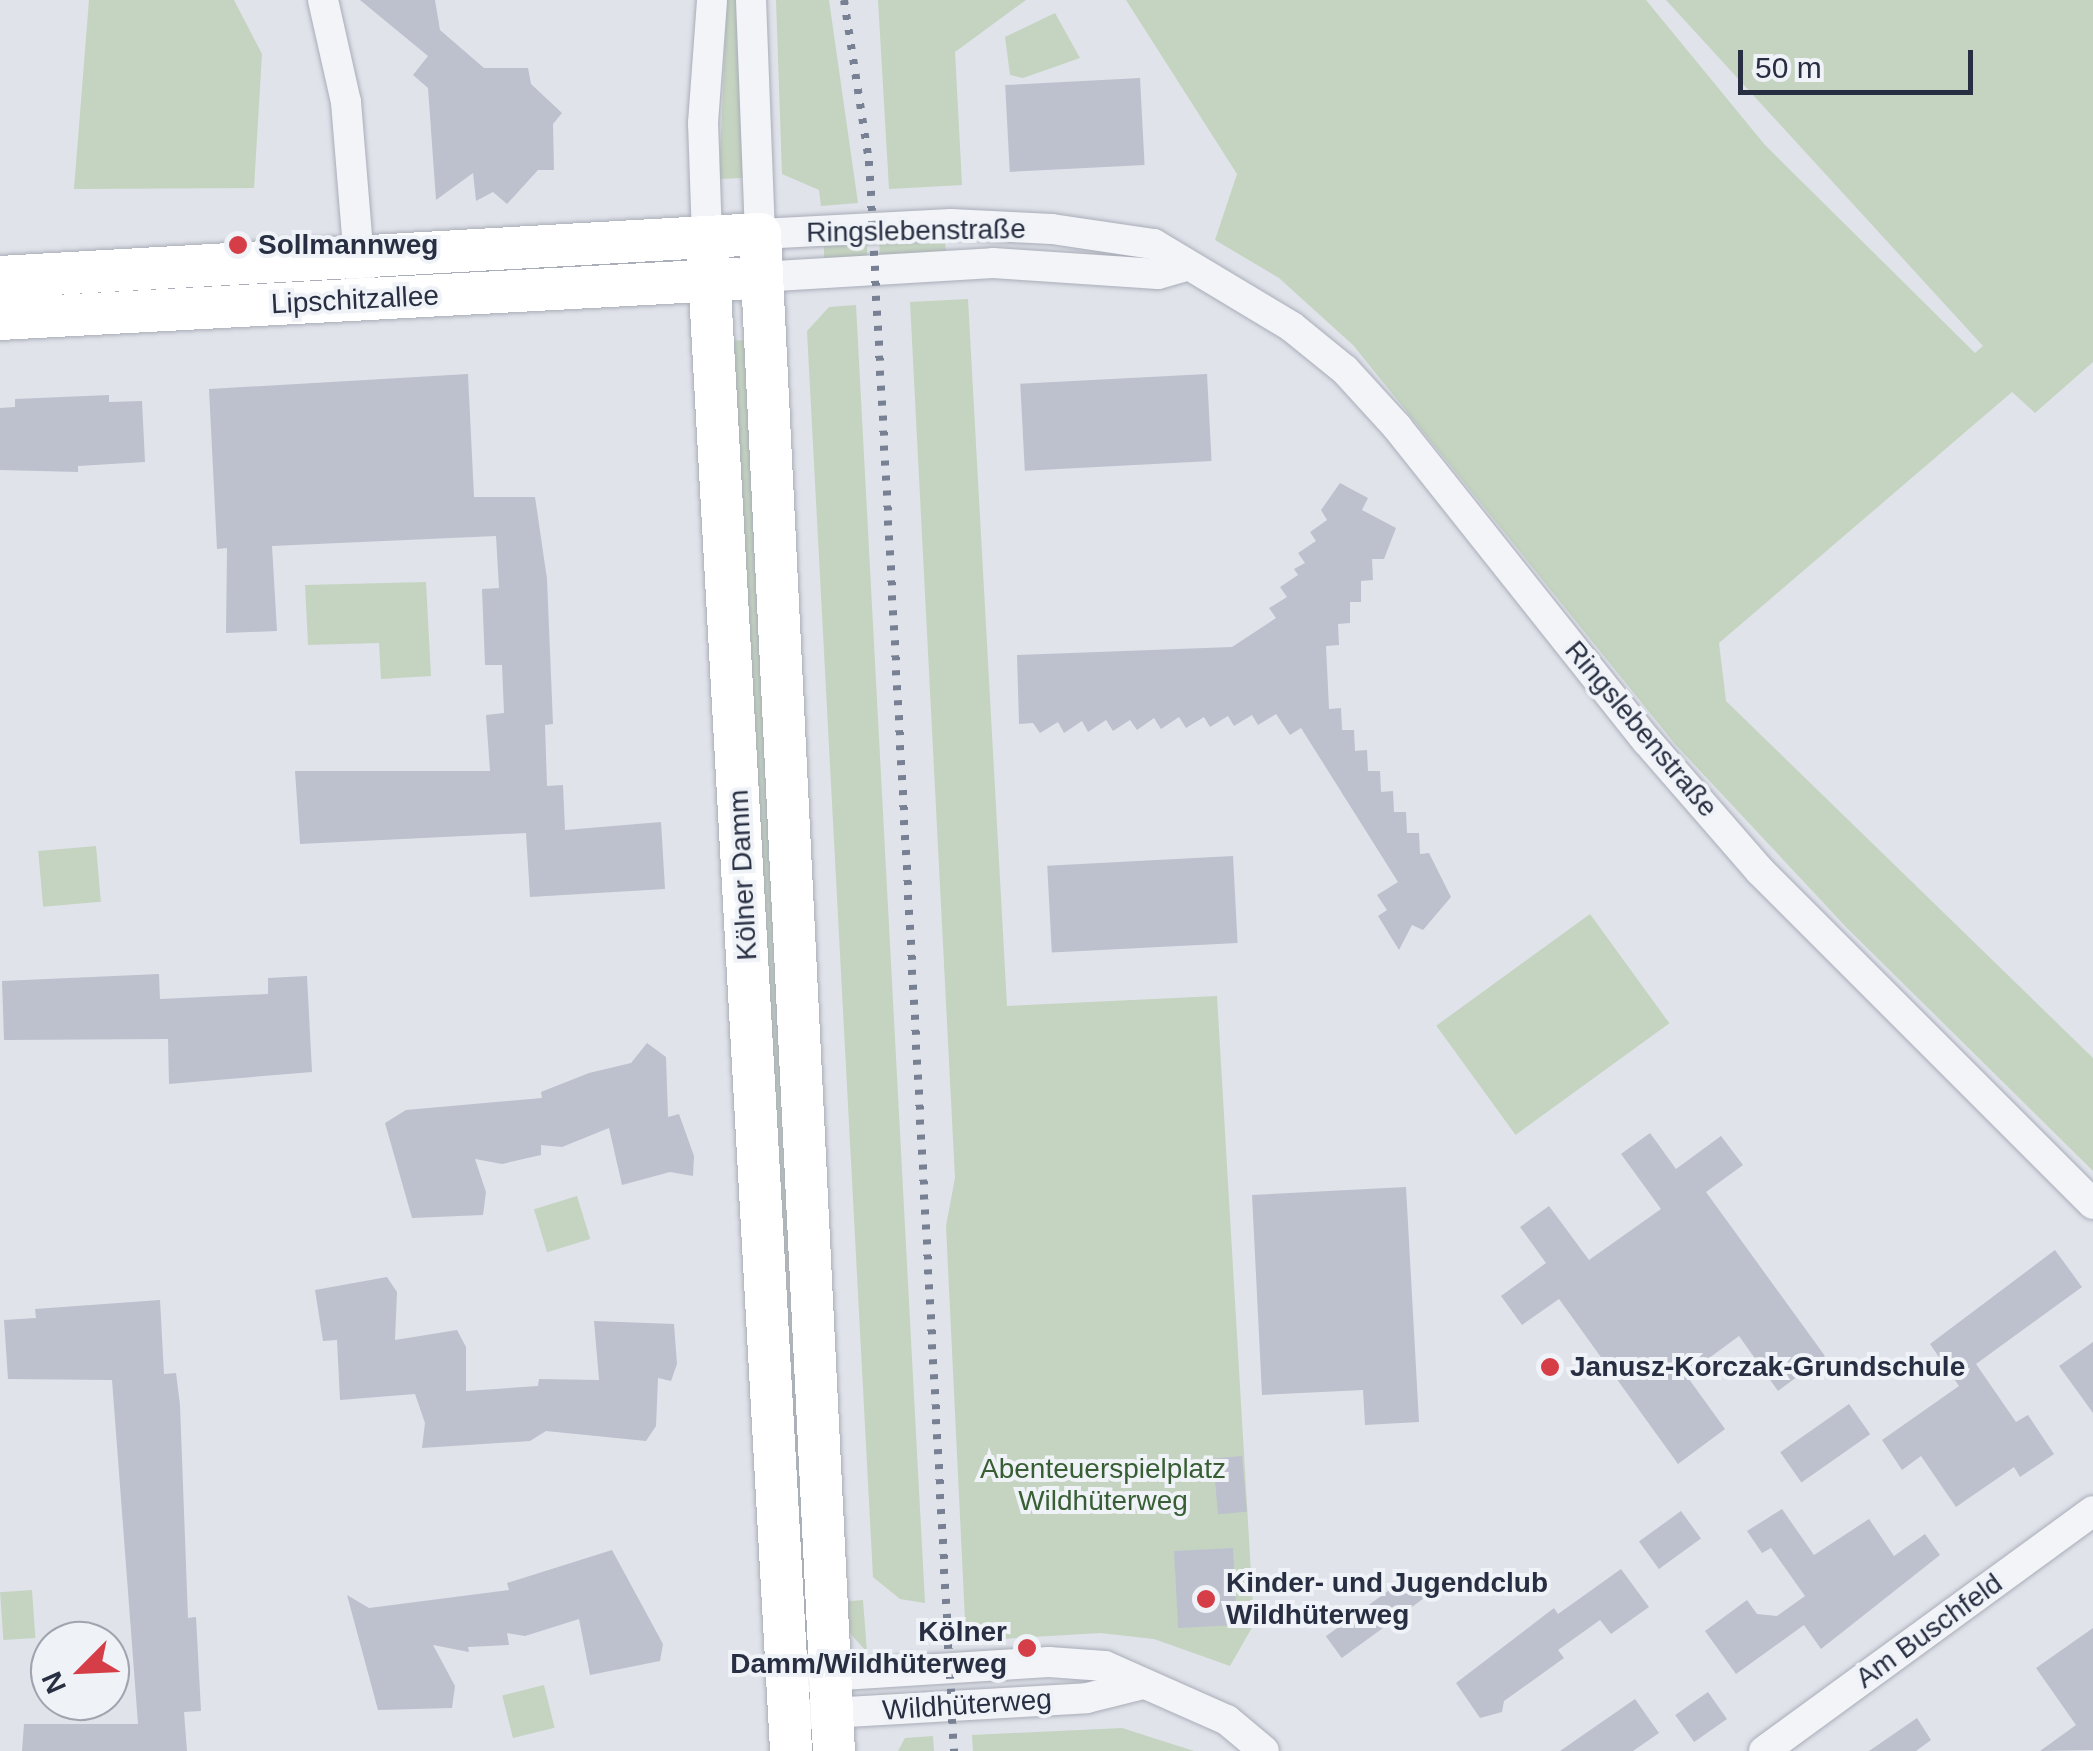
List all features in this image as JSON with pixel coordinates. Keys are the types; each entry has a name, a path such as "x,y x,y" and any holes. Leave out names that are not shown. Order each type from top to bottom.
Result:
{"street":[{"path":"323,0 346,102 360,278"},
{"name":"Kölner Damm","path":"712,0 704,123 706,237 789,1715"},
{"name":"Kölner Damm","path":"751,0 759,278 832,1713"},
{"name":"Ringslebenstraße","path":"760,234 951,224 1052,229 1154,244 1184,268 1292,328 1356,381 1760,871 2093,1204"},
{"name":"Lipschitzallee","path":"0,319 706,237 760,234"},
{"name":"Ringslebenstraße","path":"759,278 993,263 1158,274 1184,268"},
{"name":"Lipschitzallee","path":"0,277 759,278"},
{"name":"Am Buschfeld","path":"1764,1751 2093,1510"},
{"name":"Wildhüterweg","path":"789,1715 1088,1698 1143,1684 1227,1720 1264,1751"}],"green space":[{"path":"89,0 234,0 262,54 254,188 74,189"},
{"path":"727,0 736,0 743,178 719,179"},
{"path":"776,0 829,0 858,203 821,206 819,190 782,174"},
{"path":"878,0 1026,0 955,52 962,185 889,189"},
{"path":"1126,0 1646,0 1765,145 1975,353 1983,346 1666,0 2093,0 2093,362 2035,413 2012,392 1719,643 1726,701 2093,1058 2093,1171 1846,927 1675,744 1353,345 1279,278 1215,240 1237,174"},
{"path":"1055,13 1080,58 1023,78 1010,75 1005,37"},
{"path":"945,239 946,253 880,258 879,244"},
{"path":"824,244 867,244 867,258 824,258"},
{"name":"Abenteuerspielplatz Wildhüterweg","path":"968,299 1007,1006 1217,996 1254,1624 1230,1666 1154,1639 1100,1633 966,1641 946,1226 955,1178 910,302"},
{"path":"856,305 925,1603 900,1599 873,1577 807,331 829,307"},
{"path":"747,340 812,1578 794,1579 729,341"},
{"path":"426,582 431,676 381,679 379,643 308,645 305,585"},
{"path":"96,846 101,902 43,907 38,851"},
{"path":"1590,914 1669,1023 1516,1135 1436,1026"},
{"path":"577,1196 590,1239 547,1252 534,1209"},
{"path":"32,1590 34,1621 30,1621 30,1638 3,1640 0,1592"},
{"path":"863,1600 867,1652 847,1630 841,1602"},
{"path":"544,1685 555,1728 513,1738 502,1695"},
{"path":"1122,1728 1194,1751 973,1751 972,1735"},
{"path":"933,1736 934,1751 898,1751 905,1738"}],"building":[{"path":"360,0 435,0 440,30 484,68 528,68 531,84 562,113 553,124 554,170 538,170 507,204 493,192 476,201 473,173 436,200 428,88 413,75 428,56"},
{"path":"1140,78 1145,165 1010,172 1005,85"},
{"path":"468,374 474,497 535,497 547,579 553,724 545,725 547,786 563,785 565,830 661,822 665,889 530,897 526,833 300,844 295,771 490,771 486,715 504,713 502,665 485,665 482,589 499,588 496,536 272,546 277,631 226,633 227,548 217,549 209,389"},
{"path":"1207,374 1212,461 1025,471 1020,384"},
{"path":"109,395 109,402 142,401 145,462 78,466 78,472 0,470 0,408 15,407 15,399"},
{"path":"1340,483 1368,498 1362,510 1396,528 1384,559 1372,559 1373,580 1361,581 1361,602 1350,602 1350,623 1338,624 1339,645 1326,646 1329,709 1341,708 1342,730 1354,730 1355,751 1367,750 1368,771 1380,771 1381,792 1393,791 1394,812 1406,812 1407,833 1419,833 1420,854 1429,853 1451,897 1423,930 1412,925 1399,950 1378,916 1387,910 1377,895 1398,882 1301,728 1290,735 1276,714 1258,725 1252,715 1234,726 1228,716 1210,727 1204,717 1186,728 1179,717 1161,729 1154,718 1137,730 1130,720 1113,731 1106,720 1088,732 1082,721 1064,733 1058,722 1040,733 1033,723 1019,724 1017,655 1232,647 1276,618 1269,608 1287,597 1280,587 1298,575 1294,569 1305,563 1298,553 1316,541 1310,532 1327,520 1321,510"},
{"path":"1233,856 1238,943 1052,953 1047,866"},
{"path":"159,974 160,999 268,994 268,978 307,976 312,1072 169,1084 168,1039 4,1040 2,981"},
{"path":"647,1043 666,1057 668,1117 679,1114 694,1156 693,1176 670,1172 622,1185 609,1128 562,1147 541,1145 541,1155 502,1164 475,1159 486,1192 483,1215 412,1218 385,1123 406,1110 542,1098 541,1092 589,1073 631,1063"},
{"path":"1650,1133 1676,1169 1721,1136 1743,1165 1706,1192 1825,1356 1778,1391 1739,1336 1686,1375 1725,1429 1678,1464 1559,1299 1522,1325 1501,1296 1546,1263 1520,1227 1549,1206 1589,1260 1661,1209 1621,1154"},
{"path":"1406,1187 1419,1422 1365,1425 1363,1390 1262,1395 1252,1195"},
{"path":"2055,1250 2082,1287 1976,1364 2016,1422 2028,1415 2054,1454 2020,1477 2014,1467 1956,1507 1921,1456 1902,1470 1882,1440 1959,1386 1930,1344"},
{"path":"387,1277 397,1292 395,1340 457,1330 466,1347 466,1391 538,1386 539,1379 599,1380 594,1321 674,1324 677,1364 671,1381 658,1378 656,1426 646,1441 546,1431 530,1441 422,1448 425,1423 415,1394 340,1400 337,1340 323,1341 315,1290"},
{"path":"160,1300 164,1374 176,1373 180,1405 188,1618 196,1617 201,1711 184,1712 187,1751 22,1751 24,1724 138,1724 112,1380 8,1379 4,1320 36,1318 35,1309"},
{"path":"2093,1342 2093,1413 2059,1366"},
{"path":"1849,1404 1870,1434 1801,1482 1780,1452"},
{"path":"1242,1456 1247,1512 1218,1514 1213,1459"},
{"path":"1782,1509 1814,1555 1869,1519 1894,1556 1925,1534 1940,1555 1821,1649 1804,1625 1736,1674 1705,1631 1747,1600 1757,1614 1777,1616 1805,1596 1771,1548 1762,1553 1747,1531"},
{"path":"1681,1511 1701,1539 1659,1569 1639,1542"},
{"path":"1233,1548 1237,1625 1178,1628 1174,1551"},
{"path":"612,1550 663,1644 660,1661 590,1675 579,1619 525,1636 507,1633 509,1645 468,1647 469,1652 433,1645 455,1686 452,1708 378,1710 347,1595 369,1608 509,1590 507,1583"},
{"path":"1621,1569 1649,1607 1611,1634 1600,1620 1558,1650 1564,1658 1504,1701 1502,1712 1480,1718 1456,1683 1554,1608 1558,1614"},
{"path":"1410,1575 1426,1597 1342,1658 1326,1636"},
{"path":"2093,1628 2093,1750 2040,1751 2076,1725 2036,1668"},
{"path":"1708,1692 1727,1719 1694,1742 1675,1715"},
{"path":"1635,1699 1659,1733 1633,1751 1560,1751"},
{"path":"1917,1718 1931,1740 1916,1751 1869,1751"}],"railway":[{"path":"844,0 869,161 954,1751"}],"place":[{"name":"Sollmannweg","path":"238,245"},
{"name":"Janusz-Korczak-Grundschule","path":"1550,1367"},
{"name":"Kinder- und Jugendclub Wildhüterweg","path":"1206,1599"},
{"name":"Kölner Damm/Wildhüterweg","path":"1027,1648"}]}
